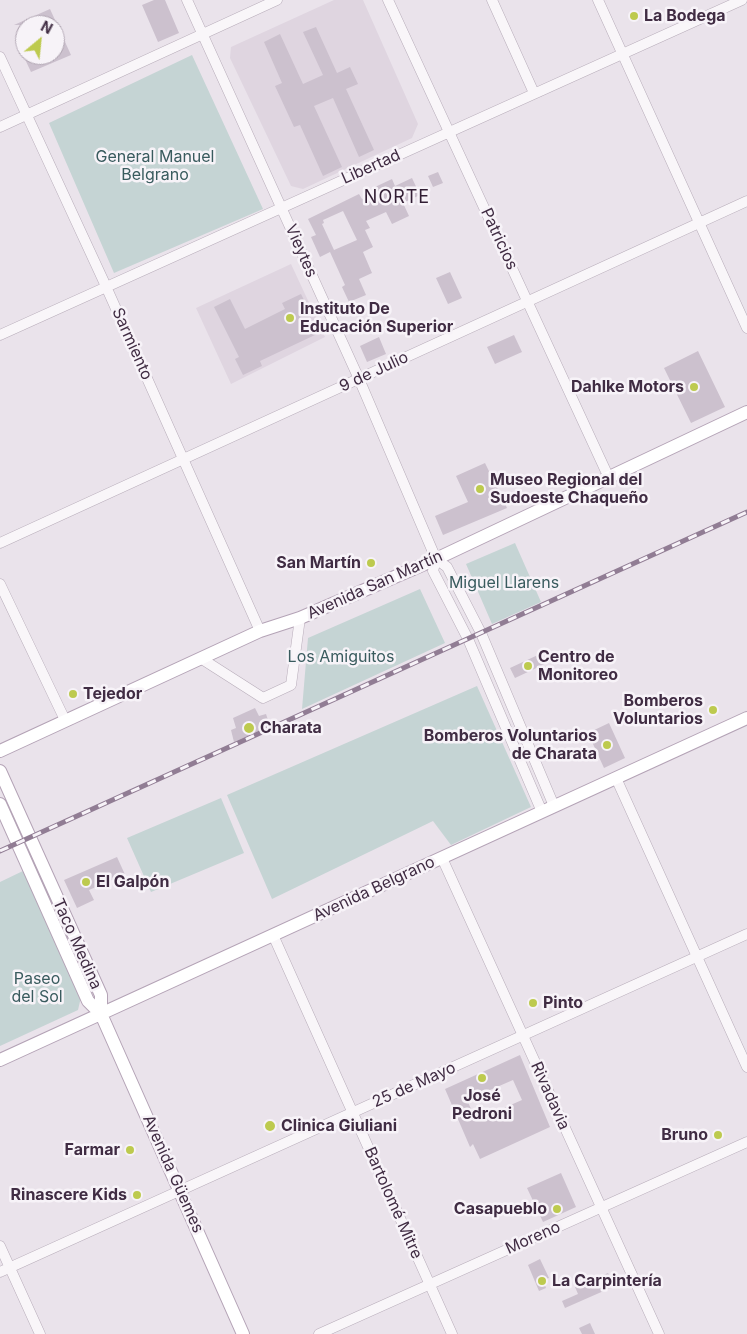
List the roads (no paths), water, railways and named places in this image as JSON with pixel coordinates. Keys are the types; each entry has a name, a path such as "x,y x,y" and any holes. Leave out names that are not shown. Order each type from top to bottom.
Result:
{"main road":[{"name":"Avenida San Martín","path":"0,751 260,632 300,618 436,559 747,412"},
{"name":"Avenida Belgrano","path":"0,1060 747,718"},
{"name":"Taco Medina","path":"0,771 101,995 101,1014"},
{"name":"Taco Medina","path":"0,804 88,1001 101,1014"},
{"name":"Avenida Güemes","path":"101,1014 243,1334"}],"street":[{"name":"Vieytes","path":"187,0 359,379 436,559"},
{"path":"0,127 277,0"},
{"name":"Patricios","path":"388,0 609,478"},
{"path":"492,0 534,93"},
{"path":"598,0 747,328"},
{"name":"Libertad","path":"0,335 742,0"},
{"name":"Sarmiento","path":"0,57 106,287 260,632"},
{"name":"9 de Julio","path":"0,544 747,201"},
{"path":"542,812 468,639 433,571 436,559 447,567 481,633 554,806"},
{"path":"0,584 65,720"},
{"path":"202,659 263,698 291,685 300,618"},
{"path":"616,778 747,1067"},
{"name":"Rivadavia","path":"442,858 659,1334"},
{"name":"25 de Mayo","path":"5,1270 747,934"},
{"name":"Bartolomé Mitre","path":"273,935 452,1334"},
{"name":"Moreno","path":"319,1334 747,1142"},
{"path":"0,1246 5,1270 40,1334"}],"railway":[{"path":"0,851 747,512"}],"place":[{"name":"La Bodega","path":"634,16"},
{"name":"Instituto De Educación Superior","path":"290,318"},
{"name":"Dahlke Motors","path":"694,387"},
{"name":"Museo Regional del Sudoeste Chaqueño","path":"480,489"},
{"name":"San Martín","path":"371,563"},
{"name":"Centro de Monitoreo","path":"528,666"},
{"name":"Tejedor","path":"73,694"},
{"name":"Bomberos Voluntarios","path":"713,710"},
{"name":"Charata","path":"249,728"},
{"name":"Bomberos Voluntarios de Charata","path":"607,745"},
{"name":"El Galpón","path":"86,882"},
{"name":"Pinto","path":"533,1003"},
{"name":"José Pedroni","path":"482,1078"},
{"name":"Clinica Giuliani","path":"270,1126"},
{"name":"Bruno","path":"718,1135"},
{"name":"Farmar","path":"130,1150"},
{"name":"Rinascere Kids","path":"137,1195"},
{"name":"Casapueblo","path":"557,1209"},
{"name":"La Carpintería","path":"542,1281"}],"district":[{"name":"NORTE","path":"397,198"}],"park label":[{"name":"General Manuel Belgrano","path":"155,166"},
{"name":"Miguel Llarens","path":"504,583"},
{"name":"Los Amiguitos","path":"341,657"},
{"name":"Paseo del Sol","path":"37,988"}]}
